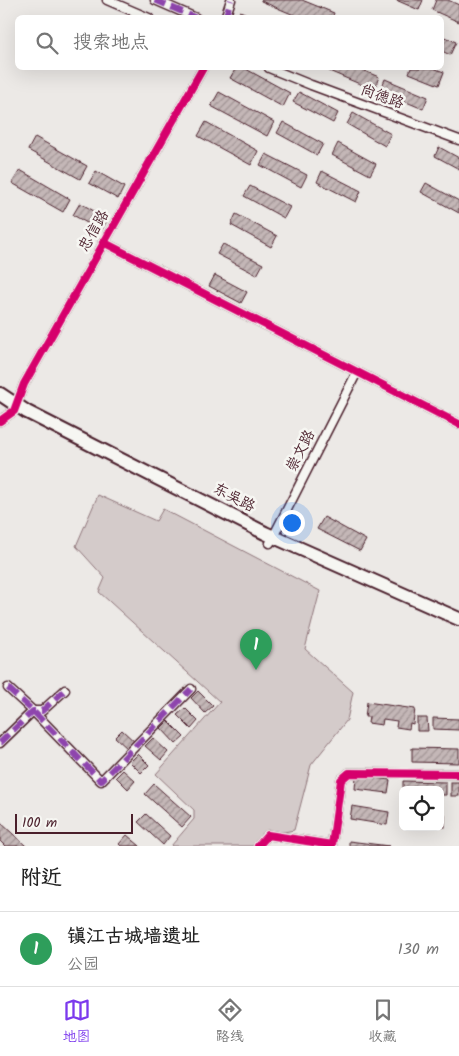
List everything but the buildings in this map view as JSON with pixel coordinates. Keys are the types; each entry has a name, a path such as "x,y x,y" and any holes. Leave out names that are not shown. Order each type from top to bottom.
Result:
{"main road":[{"name":"东吴路","path":"0,394 15,408"},
{"name":"东吴路","path":"0,403 15,408 271,540 459,626"},
{"name":"东吴路","path":"271,540 459,619"}],"street":[{"path":"107,0 142,15"},
{"path":"155,0 189,15"},
{"path":"226,15 231,0"},
{"name":"忠信路","path":"15,408 24,384 202,70"},
{"name":"尚德路","path":"274,70 459,140"},
{"path":"103,242 459,424"},
{"name":"崇文路","path":"271,540 357,372"},
{"path":"0,421 15,408"},
{"path":"8,688 33,710 100,781 192,689"},
{"path":"33,710 42,711 65,690"},
{"path":"0,743 33,710"},
{"path":"258,846 268,835 332,845 341,780 349,773 459,774"}],"shaded area":[{"path":"98,495 156,521 163,509 320,591 305,649 353,692 347,720 311,765 294,830 268,835 258,846 171,846 194,819 194,810 156,774 220,702 99,592 105,578 76,546"}],"marked path":[{"path":"155,0 189,15"},
{"path":"226,15 231,0"},
{"path":"8,688 101,781 191,689"},
{"path":"0,743 33,711 42,711 65,690"}],"cycle path":[{"path":"0,421 14,411 24,384 202,70"},
{"path":"103,242 459,424"},
{"path":"258,846 268,835 332,845 341,780 349,773 459,774"}],"place":[{"name":"镇江古城墙遗址","path":"256,670"}]}
